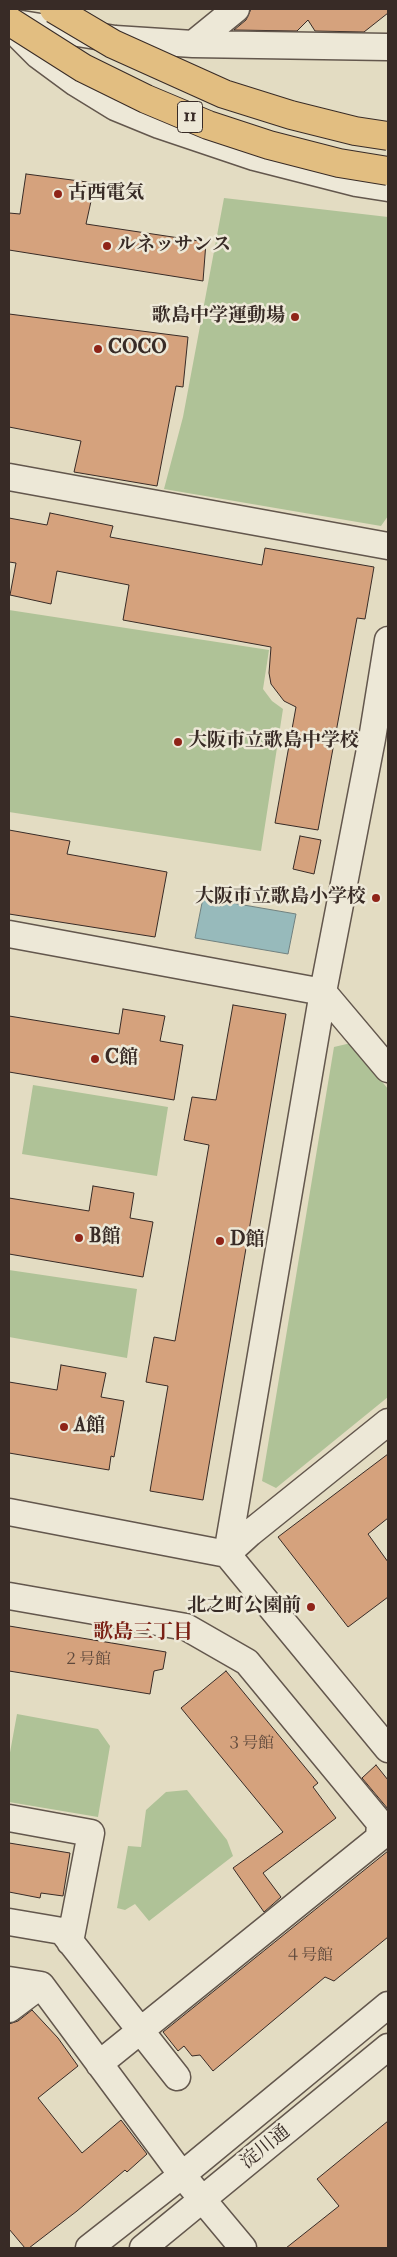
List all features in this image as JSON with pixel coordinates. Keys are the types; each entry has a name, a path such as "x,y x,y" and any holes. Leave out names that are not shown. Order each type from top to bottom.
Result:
{"highway":[{"name":"11","path":"54,9 112,44 224,94 291,115 355,131 388,136"},
{"name":"11","path":"9,21 83,68 146,99 208,125 287,150 340,163 388,171"}],"street":[{"path":"9,15 15,9"},
{"path":"193,44 236,9"},
{"path":"9,21 115,39 193,44 388,47"},
{"path":"9,26 38,55 76,84 115,107 159,125 254,157 356,183 388,188"},
{"path":"9,476 388,546"},
{"path":"227,1554 322,992 372,738 388,640"},
{"path":"9,934 322,992 388,1069"},
{"path":"227,1554 250,1533 388,1422"},
{"path":"9,1512 227,1554 388,1748"},
{"path":"9,1596 186,1627 247,1662 380,1823 378,1838 99,2064"},
{"path":"9,1818 91,1834 70,1942"},
{"path":"9,1922 62,1931 177,2077"},
{"path":"9,1980 41,1985 182,2175 243,2248"},
{"path":"9,2009 41,1985"},
{"path":"89,2248 182,2175 388,2005"},
{"name":"淀川通","path":"143,2248 388,2047"}],"green space":[{"name":"歌島中学運動場","path":"224,198 388,217 388,516 381,526 164,489 183,417"},
{"path":"9,610 269,650 263,689 272,701 283,709 261,851 9,812"},
{"path":"351,1043 388,1089 388,1397 276,1488 262,1481 334,1047"},
{"path":"33,1085 168,1107 157,1176 22,1154"},
{"path":"9,1270 137,1289 127,1358 9,1337"},
{"path":"17,1714 98,1729 110,1746 98,1817 9,1802 9,1758"},
{"path":"187,1790 227,1840 233,1856 149,1921 135,1904 125,1910 117,1908 128,1846 141,1847 146,1810 166,1792"}],"water":[{"path":"203,898 296,914 288,954 195,938"}],"building":[{"path":"251,9 388,9 388,13 364,32 315,31 308,20 297,31 234,30 246,20"},
{"name":"ルネッサンス","path":"26,174 95,183 86,224 206,242 203,281 9,250 9,213 20,214"},
{"path":"9,314 188,337 183,387 176,386 157,486 74,472 81,441 9,427"},
{"path":"50,513 113,526 110,537 262,565 265,548 374,567 365,619 357,618 318,830 275,823 296,707 284,701 271,684 269,673 271,647 123,620 129,585 57,571 51,604 10,595 16,563 9,562 9,518 47,525"},
{"path":"9,830 70,841 67,854 167,872 155,937 9,914"},
{"path":"300,836 321,840 314,874 293,869"},
{"name":"D館","path":"233,1005 286,1014 203,1500 150,1491 168,1386 146,1382 154,1337 175,1341 209,1145 184,1140 192,1097 216,1100"},
{"name":"C館","path":"123,1009 165,1016 160,1041 183,1045 174,1100 9,1072 9,1016 119,1034"},
{"name":"B館","path":"93,1186 134,1193 130,1218 153,1222 143,1277 9,1254 9,1198 89,1211"},
{"name":"A館","path":"61,1365 106,1373 101,1397 124,1401 114,1457 111,1456 109,1470 9,1453 9,1382 57,1390"},
{"path":"388,1454 388,1518 368,1534 388,1562 388,1597 348,1627 278,1537"},
{"path":"9,1626 166,1652 163,1669 154,1671 150,1694 9,1671"},
{"path":"226,1671 318,1783 313,1787 336,1818 263,1873 281,1897 264,1912 233,1868 283,1832 181,1708"},
{"path":"376,1765 388,1780 388,1809 362,1778"},
{"path":"9,1843 70,1853 63,1896 41,1893 40,1898 9,1892"},
{"path":"388,1851 388,1937 334,1981 325,1977 213,2071 200,2055 192,2056 184,2046 178,2051 163,2032"},
{"path":"32,2010 58,2038 78,2066 38,2098 82,2153 121,2120 147,2154 127,2172 125,2170 77,2211 29,2248 25,2248 9,2229 9,2024 18,2021"},
{"path":"388,2121 388,2248 286,2248 339,2206 317,2179"}],"place":[{"name":"古西電気","path":"58,194"},
{"name":"ルネッサンス","path":"107,246"},
{"name":"歌島中学運動場","path":"295,317"},
{"name":"COCO","path":"98,349"},
{"name":"大阪市立歌島中学校","path":"178,742"},
{"name":"大阪市立歌島小学校","path":"376,898"},
{"name":"C館","path":"95,1059"},
{"name":"B館","path":"79,1238"},
{"name":"D館","path":"220,1241"},
{"name":"A館","path":"64,1427"},
{"name":"北之町公園前","path":"311,1607"}],"district":[{"name":"歌島三丁目","path":"143,1634"}]}
